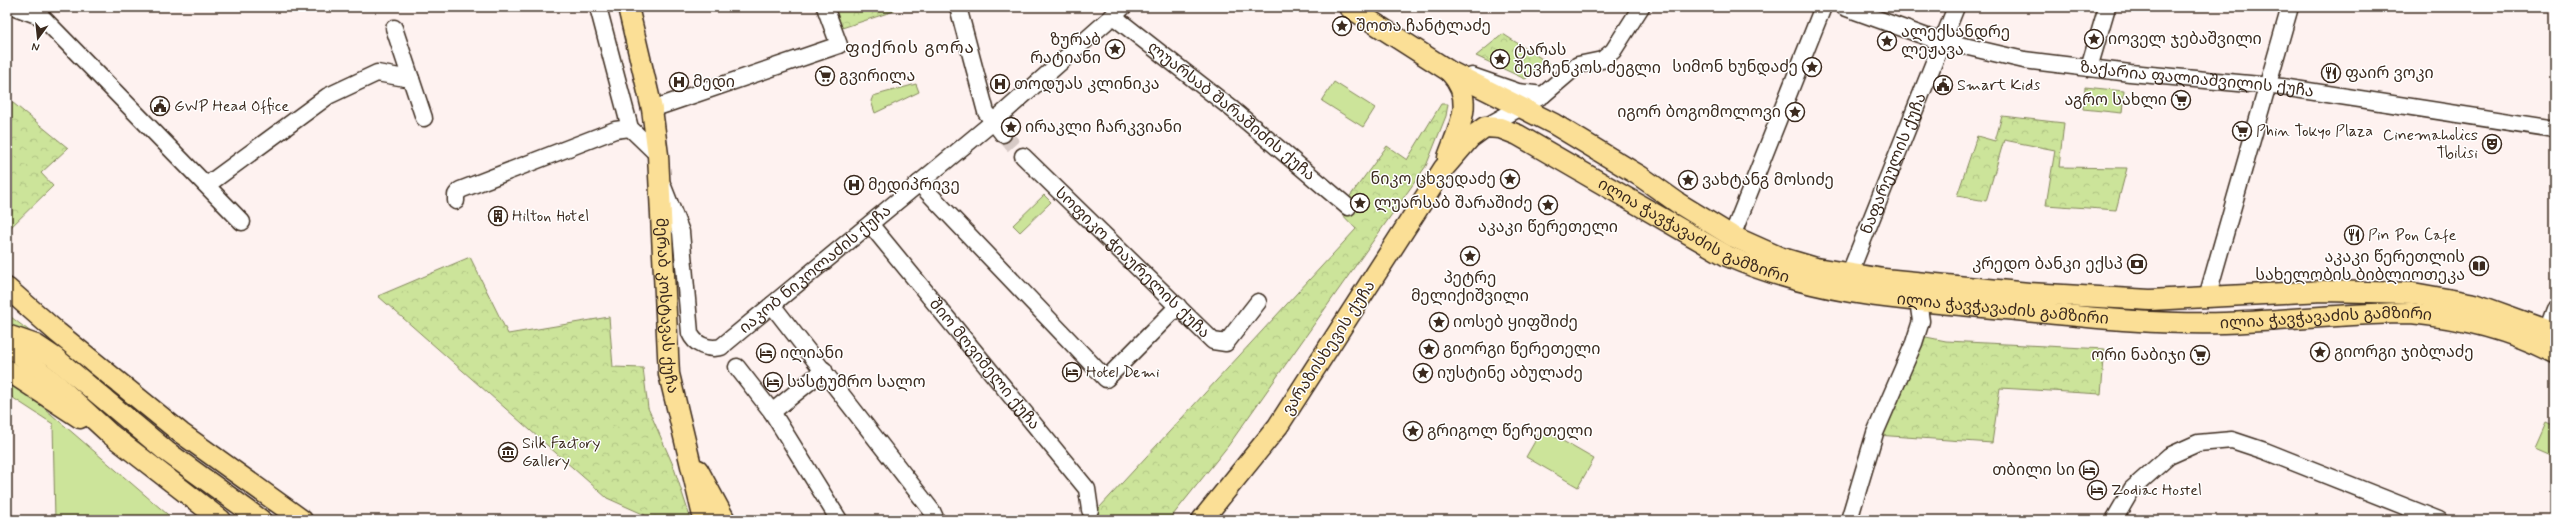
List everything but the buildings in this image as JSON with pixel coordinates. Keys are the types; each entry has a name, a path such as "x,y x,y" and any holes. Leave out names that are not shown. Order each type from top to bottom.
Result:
{"main road":[{"name":"მერაბ კოსტავას ქუჩა","path":"628,7 652,109 660,182 672,231 669,374 703,517"},
{"path":"1349,7 1449,71"},
{"name":"ილია ჭავჭავაძის გამზირი","path":"1449,71 1514,111 1640,176 1678,203 1732,236 1779,256 1816,268 1849,275 2037,293 2150,300 2322,291 2413,292 2475,304 2550,340"},
{"name":"ვარაზისხევის ქუჩა","path":"1444,168 1458,127 1464,102 1462,87 1449,71"},
{"name":"ილია ჭავჭავაძის გამზირი","path":"1485,127 1500,128 1518,135 1706,245 1752,267 1795,281 1830,289 1918,301 2165,323 2224,323 2411,313 2439,316 2550,340"},
{"name":"ვარაზისხევის ქუჩა","path":"1202,520 1278,426 1444,168 1470,138 1485,127"},
{"path":"7,288 58,333 181,433 302,520"},
{"path":"7,305 58,333"},
{"path":"7,334 26,340 44,350 197,475 261,520"},
{"path":"7,344 58,386 110,434 221,520"},
{"path":"7,370 67,410 110,434"},
{"name":"მერაბ კოსტავას ქუჩა","path":"689,454 720,506 725,520"},
{"path":"226,466 283,519"},
{"path":"197,475 283,519"},
{"path":"189,496 207,520"}],"street":[{"path":"15,7 42,17 242,222"},
{"path":"598,7 630,128 658,155"},
{"path":"652,109 839,45 825,7"},
{"path":"958,7 986,112 998,128"},
{"name":"ვარაზისხევის ქუჩა","path":"1485,127 1543,95 1578,65 1602,60 1613,51 1641,7"},
{"path":"1732,236 1823,7"},
{"name":"ზაქარია ფალიაშვილის ქუჩა","path":"1844,7 1942,41 2024,60 2268,86 2555,129"},
{"name":"ნაფარეულის ქუჩა","path":"1849,275 1956,7"},
{"path":"2089,68 2107,7"},
{"path":"2207,297 2290,7"},
{"name":"იაკობ ნიკოლაძის ქუჩა","path":"672,231 690,333 697,343 710,348 721,347 919,183 998,128 1118,12"},
{"name":"ლუარსაბ შარაშიძის ქუჩა","path":"1118,12 1348,207"},
{"path":"394,28 424,118"},
{"path":"1449,71 1482,78 1518,92 1543,95"},
{"path":"207,185 328,96 377,73 411,79"},
{"path":"456,201 456,195 460,190 615,130 630,128"},
{"name":"სოფიკო ჭიაურელის ქუჩა","path":"1023,156 1213,341 1226,343 1258,302"},
{"path":"919,183 1106,378 1178,306"},
{"name":"შიო მღვიმელი ქუჩა","path":"870,224 1087,490 1090,510"},
{"path":"1850,520 1875,433 1914,343 1921,321 1918,301"},
{"path":"1921,321 1939,303"},
{"path":"772,305 932,511 936,520"},
{"path":"2550,340 2555,309"},
{"path":"737,367 772,412 839,520"},
{"path":"772,412 824,370"},
{"path":"2114,520 2132,489 2169,456 2198,443 2232,440 2266,451 2439,520"}],"green space":[{"path":"835,7 893,7 894,11 842,28"},
{"path":"1503,34 1550,64 1525,79 1476,56"},
{"path":"1334,82 1375,108 1363,127 1322,101"},
{"path":"916,84 919,92 875,113 871,101 873,96"},
{"path":"2085,87 2124,91 2122,113 2083,109"},
{"path":"7,98 68,148 41,173 53,186 7,231"},
{"path":"1441,104 1448,104 1446,116 1426,166 1228,446 1169,520 1088,520 1356,229 1339,211 1387,146 1407,160"},
{"path":"2002,116 2064,123 2059,167 2127,168 2116,210 2046,205 2055,150 2004,140 1986,201 1957,196 1977,136 1995,141"},
{"path":"1044,195 1051,202 1020,232 1013,225"},
{"path":"470,257 508,334 609,317 613,367 643,368 648,408 673,465 691,520 648,520 645,515 607,498 378,296"},
{"path":"7,314 40,339 7,325"},
{"path":"1921,336 1946,341 2105,349 2101,394 2000,388 1992,443 1876,435"},
{"path":"7,380 23,390 174,520 55,520 53,424 7,394"},
{"path":"2546,424 2555,428 2555,447 2551,456 2535,449"},
{"path":"1542,429 1594,459 1578,487 1526,457"}],"tunnel":[{"path":"1003,134 1023,156"}],"place":[{"name":"შოთა ჩანტლაძე","path":"1342,26"},
{"name":"იოველ ჯებაშვილი","path":"2094,39"},
{"name":"ალექსანდრე ლეჟავა","path":"1887,41"},
{"name":"ზურაბ რატიანი","path":"1115,49"},
{"name":"ტარას შევჩენკოს ძეგლი","path":"1500,59"},
{"name":"სიმონ ხუნდაძე","path":"1812,67"},
{"name":"ფაირ ვოკი","path":"2331,73"},
{"name":"გვირილა","path":"825,76"},
{"name":"მედი","path":"679,82"},
{"name":"თოდუას კლინიკა","path":"1000,84"},
{"name":"Smart Kids","path":"1943,85"},
{"name":"აგრო სახლი","path":"2181,100"},
{"name":"GWP Head Office","path":"160,106"},
{"name":"იგორ ბოგომოლოვი","path":"1795,112"},
{"name":"ირაკლი ჩარკვიანი","path":"1011,127"},
{"name":"Phin Tokyo Plaza","path":"2242,131"},
{"name":"Cinemaholics Tbilisi","path":"2492,144"},
{"name":"ნიკო ცხვედაძე","path":"1510,179"},
{"name":"ვახტანგ მოსიძე","path":"1688,180"},
{"name":"მედიპრივე","path":"854,185"},
{"name":"ლუარსაბ შარაშიძე","path":"1360,203"},
{"name":"აკაკი წერეთელი","path":"1548,205"},
{"name":"Hilton Hotel","path":"498,216"},
{"name":"Pin Pon Cafe","path":"2354,235"},
{"name":"პეტრე მელიქიშვილი","path":"1470,256"},
{"name":"კრედო ბანკი ექსპ","path":"2137,264"},
{"name":"აკაკი წერეთლის სახელობის ბიბლიოთეკა","path":"2479,266"},
{"name":"იოსებ ყიფშიძე","path":"1439,322"},
{"name":"გიორგი წერეთელი","path":"1429,349"},
{"name":"გიორგი ჯიბლაძე","path":"2320,352"},
{"name":"ილიანი","path":"766,353"},
{"name":"ორი ნაბიჯი","path":"2200,355"},
{"name":"Hotel Demi","path":"1072,372"},
{"name":"იუსტინე აბულაძე","path":"1423,373"},
{"name":"სასტუმრო სალო","path":"773,382"},
{"name":"გრიგოლ წერეთელი","path":"1413,431"},
{"name":"Silk Factory Gallery","path":"508,452"},
{"name":"თბილი სი","path":"2089,470"},
{"name":"Zodiac Hostel","path":"2097,490"}],"district":[{"name":"ფიქრის გორა","path":"910,48"}]}
